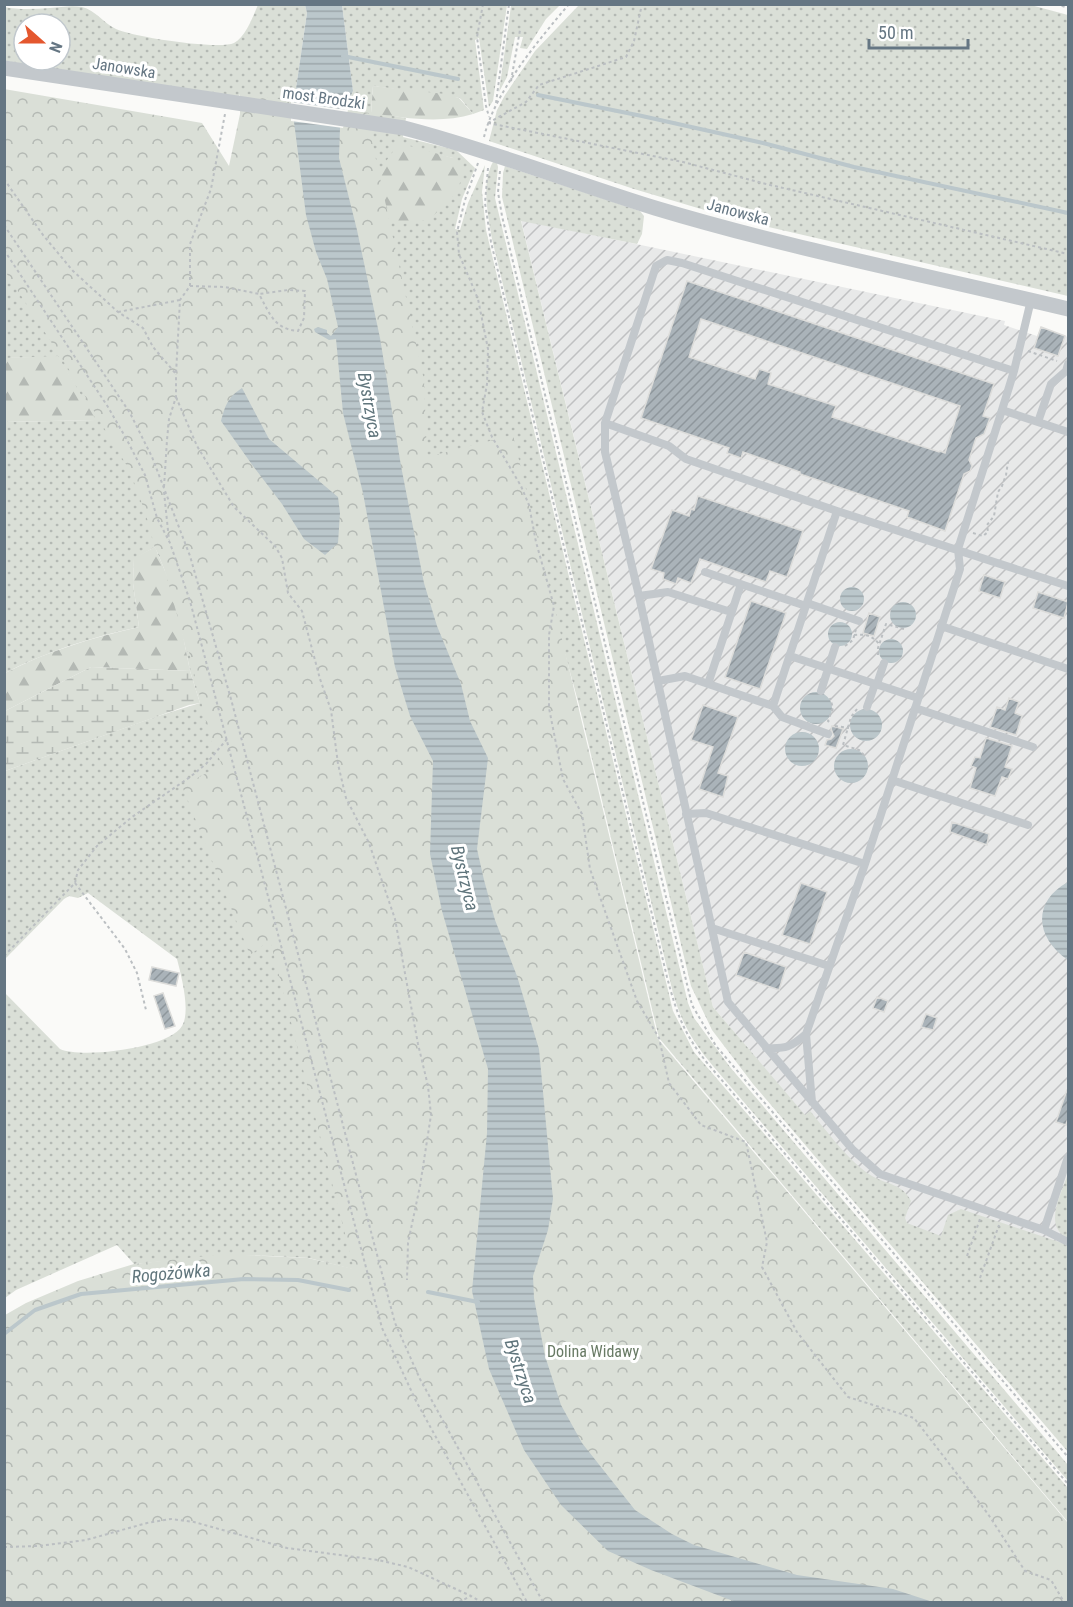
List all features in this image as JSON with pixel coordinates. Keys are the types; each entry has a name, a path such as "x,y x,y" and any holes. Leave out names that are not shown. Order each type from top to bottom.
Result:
{"street":[{"name":"Janowska","path":"4,68 232,103"},
{"name":"most Brodzki","path":"232,103 404,128"},
{"name":"Janowska","path":"404,128 481,150 655,208 769,239 1068,309"}],"lane":[{"path":"1014,371 667,260 656,266 605,423 605,452 728,1002 812,1104 853,1150 880,1174 1044,1230 1068,1242"},
{"path":"812,1104 806,1034 865,864 960,569 958,549 1014,371 1031,300"},
{"path":"1038,422 1051,384 1066,371 1068,364"},
{"path":"1002,411 1068,432"},
{"path":"605,423 669,446 686,459 1068,586"},
{"path":"773,706 837,511"},
{"path":"705,572 859,621"},
{"path":"708,684 741,584"},
{"path":"639,596 668,592 731,612"},
{"path":"942,626 1068,669"},
{"path":"821,691 835,647"},
{"path":"790,656 918,698"},
{"path":"867,707 884,663"},
{"path":"658,681 685,676 773,706 782,717 828,734"},
{"path":"915,708 1033,747"},
{"path":"892,780 1028,825"},
{"path":"686,814 706,813 865,864"},
{"path":"712,928 829,966"},
{"path":"766,1048 783,1048 795,1044 806,1034"},
{"path":"1044,1230 1068,1157"}],"path":[{"path":"483,4 477,37 489,118"},
{"path":"496,106 509,4"},
{"path":"488,123 496,106 537,42 569,4"},
{"path":"488,123 526,102 539,85 626,57 634,41 642,4"},
{"path":"1056,4 1068,8"},
{"path":"511,82 520,30"},
{"path":"170,543 164,489 168,430 176,397 180,300 190,286 190,244 211,189 232,103"},
{"path":"488,123 683,162 777,187 1068,254"},
{"path":"481,150 458,232 459,254 478,299 488,349 487,384 482,412 492,437 521,486 529,505 536,542 554,606 549,635 549,708 563,779 582,814 590,869 637,1001 659,1038 669,1083 701,1125 746,1142 767,1242 762,1268 797,1332 848,1397 914,1418 988,1514 1025,1571 1051,1580 1064,1602"},
{"path":"505,158 499,176 498,192 502,216 692,1005 716,1046 1068,1457"},
{"path":"4,179 43,235 73,271 118,312 143,328 153,347 176,374"},
{"path":"4,225 130,413 153,457 189,556 212,632 395,1323 420,1379 543,1602"},
{"path":"4,250 108,407 145,475 158,518 170,543 190,601 382,1328 416,1401 527,1602"},
{"path":"190,286 225,287 259,294 288,290 305,291 304,318 298,331 285,330 273,319 259,294"},
{"path":"118,312 180,300"},
{"path":"1020,349 1068,364"},
{"path":"176,397 197,446 234,507 275,546 282,558 288,593 302,611 320,679 331,710 338,764 346,798 369,843 395,919 428,1086 431,1115 408,1243 407,1280"},
{"path":"964,530 981,536 988,532 987,525 994,516 998,492 1002,486 1008,462"},
{"path":"884,663 877,652 886,624 904,629"},
{"path":"854,635 863,634 874,637 879,644"},
{"path":"821,691 829,696 833,705 828,721 831,724"},
{"path":"866,757 860,750 843,745 854,712 867,707"},
{"path":"4,956 75,883 78,870 97,846 132,817 206,764 227,740"},
{"path":"75,883 125,949 137,973 146,1010"},
{"path":"967,1256 984,1209"},
{"path":"980,1278 1002,1216"},
{"path":"4,1547 38,1546 86,1540 147,1523 171,1519 205,1525 287,1548 378,1560 408,1567 481,1602"},
{"path":"459,1602 471,1596"}],"shaded area":[{"path":"521,220 1005,321 1004,325 1037,336 1041,327 1068,337 1068,1427 713,1007"}],"green space":[{"path":"1027,4 1068,15 1068,296 738,220 634,189 489,141 497,110 505,95 535,51 579,5"},
{"path":"258,5 305,5 307,13 294,102 240,94 239,97 72,71 72,12 12,12 12,62 5,61 4,7 27,9 82,7 112,27 125,32 175,42 211,45 234,43 246,31"},
{"path":"342,5 507,5 493,101 489,107 479,38 475,40 484,110 473,114 460,98 373,86 371,112 406,118 403,137 456,150 475,168 462,199 455,229 460,230 468,203 485,165 482,192 486,230 673,1011 694,1052 1068,1488 1068,1522 659,1038 579,705 535,544 470,721 345,109 353,91","holes":["431,153 453,158 457,192"]},
{"path":"509,5 560,5 546,19 527,49 520,48 523,37 515,37 507,77 499,92 511,6"},
{"path":"373,86 445,94 459,98 473,114 435,119 371,113"},
{"name":"Dolina Widawy","path":"4,89 202,123 229,166 240,114 240,93 369,113 370,132 424,380 427,457 513,435 658,1039 1068,1523 1068,1602 5,1602 5,1315 26,1303 78,1281 134,1264 225,1254 308,1258 354,1269 270,940 250,955 182,786 222,765 210,738 189,652 187,652 162,559 155,548 130,471 68,368 5,271"},
{"path":"399,143 453,158 464,170 457,192 430,219 397,225 372,181"},
{"path":"493,162 497,163 498,167 495,198 688,1003 694,1018 730,1067 1068,1465 1068,1481 713,1066 694,1041 680,1014 673,993 492,239 486,190 489,170"},
{"path":"505,166 640,211 644,216 642,234 637,244 521,221 713,1007 805,1115 810,1111 839,1146 863,1170 899,1188 907,1195 911,1201 905,1218 907,1223 941,1236 948,1215 961,1209 1068,1245 1068,1452 753,1084 712,1030 691,986 502,197"},
{"path":"4,255 106,408 143,478 163,544 176,569 188,605 221,732 215,748 219,756 228,757 231,765 385,1344 523,1602 518,1602 376,1354 352,1269 309,1258 229,1255 134,1264 117,1245 16,1290 5,1298 5,993 60,1049 71,1052 125,1050 161,1040 174,1034 182,1026 186,1011 177,959 88,893 78,898 69,896 64,899 5,959 5,771 200,703 190,671 175,595 155,547 134,559 133,583 139,627 70,646 5,673 5,422 95,420 58,357 5,358"},
{"path":"58,356 96,420 5,422 5,358"},
{"path":"155,547 175,595 190,671 91,667 5,711 5,673 70,646 139,627 133,583 134,558"},
{"path":"91,667 190,671 200,703 5,771 5,711"},
{"path":"1068,1174 1068,1238 1060,1233 1055,1218"}],"water":[{"name":"Bystrzyca","path":"305,5 342,5 353,91 340,128 339,158 380,338 401,466 424,583 437,626 461,684 470,721 488,758 477,849 495,920 517,976 539,1049 553,1199 548,1230 533,1276 534,1298 545,1356 561,1405 582,1443 635,1510 672,1534 694,1545 797,1575 893,1589 933,1602 736,1602 608,1551 561,1505 524,1450 489,1369 472,1291 487,1133 488,1069 442,911 430,854 433,761 410,716 395,667 363,493 343,413 336,339 329,340 315,332 314,329 318,327 327,330 331,336 338,327 327,279 316,252 306,215 294,122 294,102 307,13"},
{"path":"242,388 269,439 338,497 340,513 338,543 325,555 304,539 282,504 221,421 228,402"},
{"path":"852,587 861,590 864,599 861,608 852,611 843,608 840,599 843,590"},
{"path":"903,602 912,606 916,615 912,624 903,628 894,624 890,615 894,606"},
{"path":"840,622 849,625 852,634 849,643 840,646 831,643 828,634 831,625"},
{"path":"891,639 900,642 903,651 900,660 891,663 882,660 879,651 882,642"},
{"path":"816,692 827,697 832,708 827,719 816,724 805,719 800,708 805,697"},
{"path":"866,709 877,714 882,725 877,736 866,741 855,736 850,725 855,714"},
{"path":"802,732 814,737 819,749 814,761 802,766 790,761 785,749 790,737"},
{"path":"851,749 863,754 868,766 863,778 851,783 839,778 834,766 839,754"},
{"path":"1068,882 1068,960 1049,942 1042,921 1043,910 1048,900 1056,890"}],"pier":[{"path":"291,102 348,110 343,128 291,121"}],"building":[{"path":"687,281 994,384 983,416 990,418 984,434 976,438 969,460 972,466 970,471 964,474 945,531 907,517 909,511 743,452 741,458 727,453 729,448 641,418","holes":["701,319 960,406 945,453 939,452 832,417 836,406 768,384 771,373 759,369 755,379 689,357"]},
{"path":"1041,327 1065,336 1058,356 1034,348"},
{"path":"698,496 803,531 787,577 770,571 766,582 700,559 691,583 678,578 676,584 663,579 664,573 651,569 672,510 689,516 691,509 694,510"},
{"path":"984,575 1005,582 1000,598 979,591"},
{"path":"1038,592 1068,602 1064,618 1033,608"},
{"path":"751,601 786,613 760,689 725,677"},
{"path":"869,613 880,617 874,636 863,633"},
{"path":"1009,698 1019,702 1015,713 1022,716 1016,735 990,727 997,707 1005,710"},
{"path":"703,705 738,717 718,773 728,776 723,797 699,789 713,747 691,740"},
{"path":"832,726 843,729 836,748 825,745 827,740 834,736"},
{"path":"986,738 1012,746 1005,767 1012,769 1008,779 1002,777 995,796 970,788 976,768 971,766 975,757 980,758"},
{"path":"952,822 989,834 987,845 950,832"},
{"path":"801,883 827,892 810,944 782,935"},
{"path":"744,952 786,967 779,990 736,975"},
{"path":"152,967 179,973 176,986 149,980"},
{"path":"163,993 175,1026 165,1029 154,996"},
{"path":"877,997 888,1001 884,1012 873,1008"},
{"path":"926,1014 937,1018 933,1030 921,1027"},
{"path":"1067,1090 1068,1118 1066,1125 1056,1122"}],"waterway":[{"path":"343,56 458,79"},
{"path":"538,95 642,116 763,143 854,167 1068,213"},
{"name":"Rogożówka","path":"4,1334 35,1310 81,1294 244,1279 298,1280 349,1290"},
{"name":"Rogożówka","path":"428,1292 478,1302"}]}
